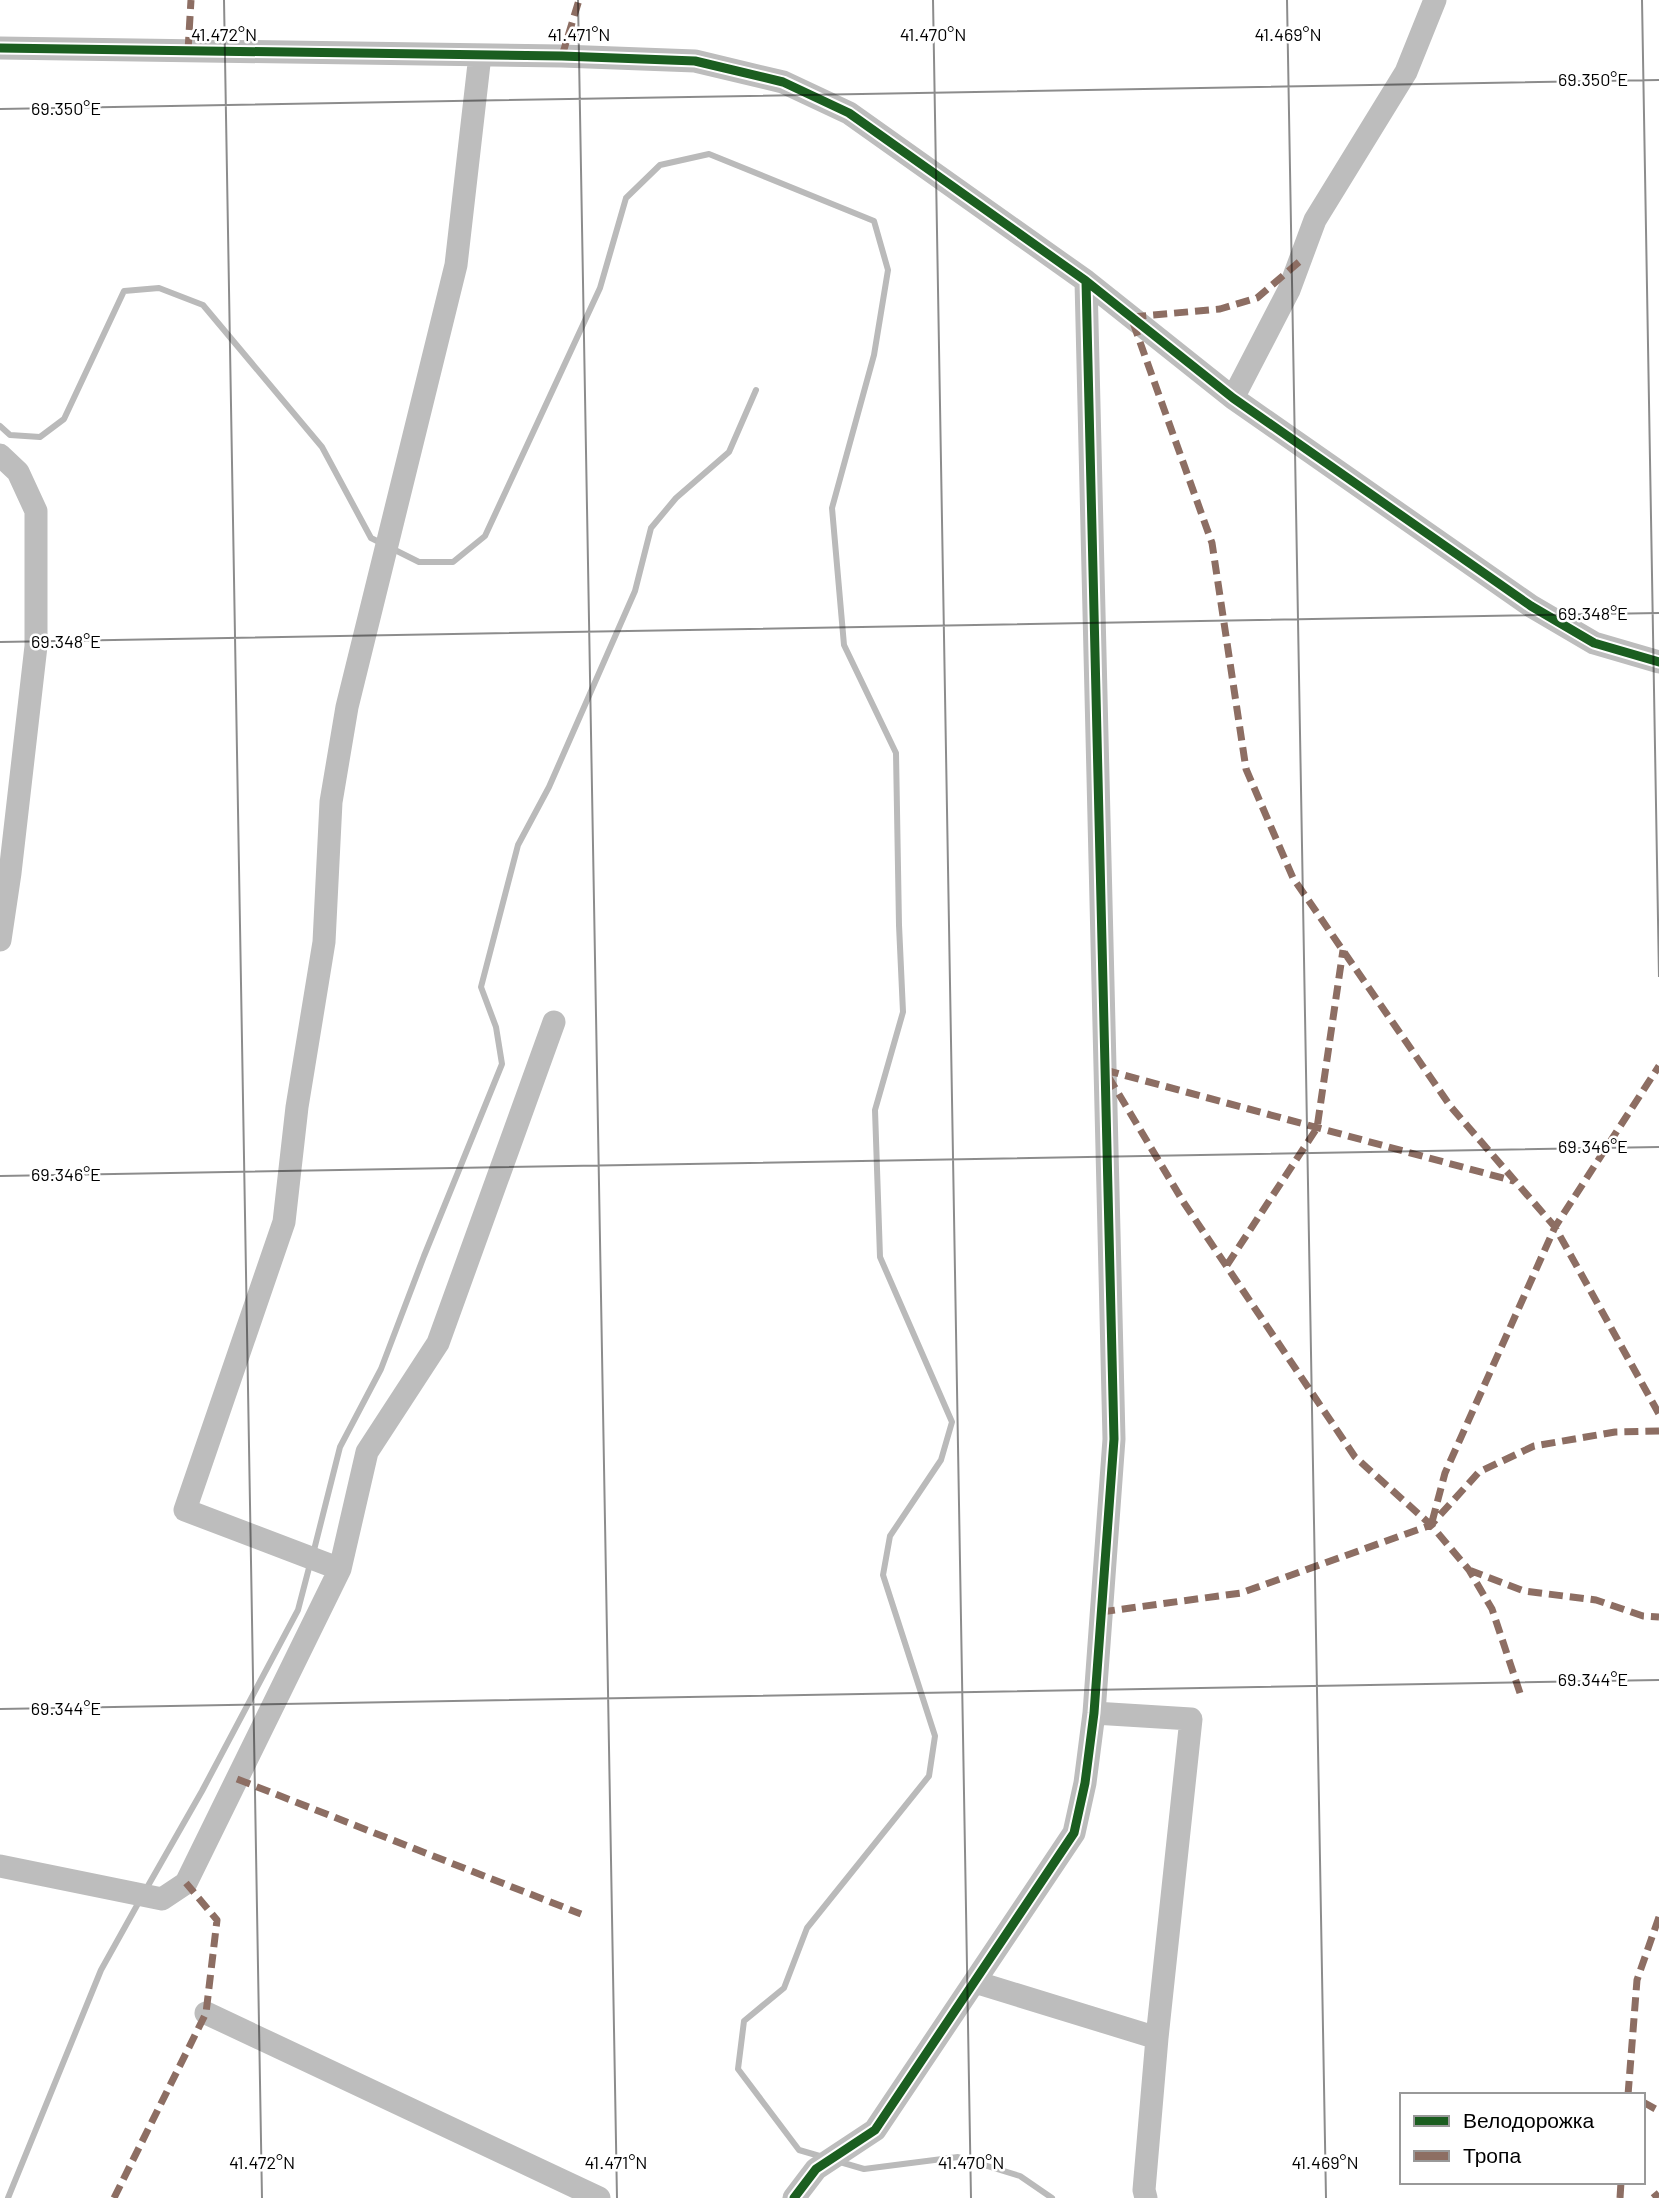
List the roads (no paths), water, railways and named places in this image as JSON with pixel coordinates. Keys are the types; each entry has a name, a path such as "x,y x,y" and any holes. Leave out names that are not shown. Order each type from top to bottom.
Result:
{"street":[{"path":"1233,398 1289,290 1315,220 1406,72 1435,0"},
{"path":"0,48 695,61 782,82 849,113 1086,281 1233,398 1531,606 1594,643 1659,662"},
{"path":"340,1569 185,1510 284,1222 297,1107 324,942 331,802 342,734 456,265 480,55"},
{"path":"794,2198 816,2169 875,2130 1074,1833 1085,1783 1094,1713 1114,1439 1086,281"},
{"path":"0,455 18,471 36,511 36,646 0,940"},
{"path":"0,1866 162,1899 186,1883 340,1569 368,1452 438,1343 554,1023"},
{"path":"1094,1713 1191,1719 1157,2038 1144,2190 1146,2198"},
{"path":"975,1982 1157,2038"},
{"path":"206,2012 599,2198"}],"waterway":[{"path":"0,426 10,435 40,437 64,419 124,291 159,288 203,305 322,447 371,538 419,562 453,562 485,536 600,288 626,198 660,165 709,154 874,221 888,270 874,355 832,508 844,645 896,753 903,1012 875,1110 880,1257 952,1422 941,1460 890,1536 883,1575 935,1736 929,1776 807,1928 784,1988 744,2021 738,2069 799,2150 823,2157"},
{"path":"313,1554 340,1447 381,1369 502,1064 496,1027 481,987 518,845 549,787 635,591 651,528 676,498 729,452 756,390"},
{"path":"145,1891 202,1791 298,1610 310,1564"},
{"path":"8,2198 101,1970 140,1900"},
{"path":"840,2162 864,2169 958,2157 1020,2176 1052,2198"}]}
